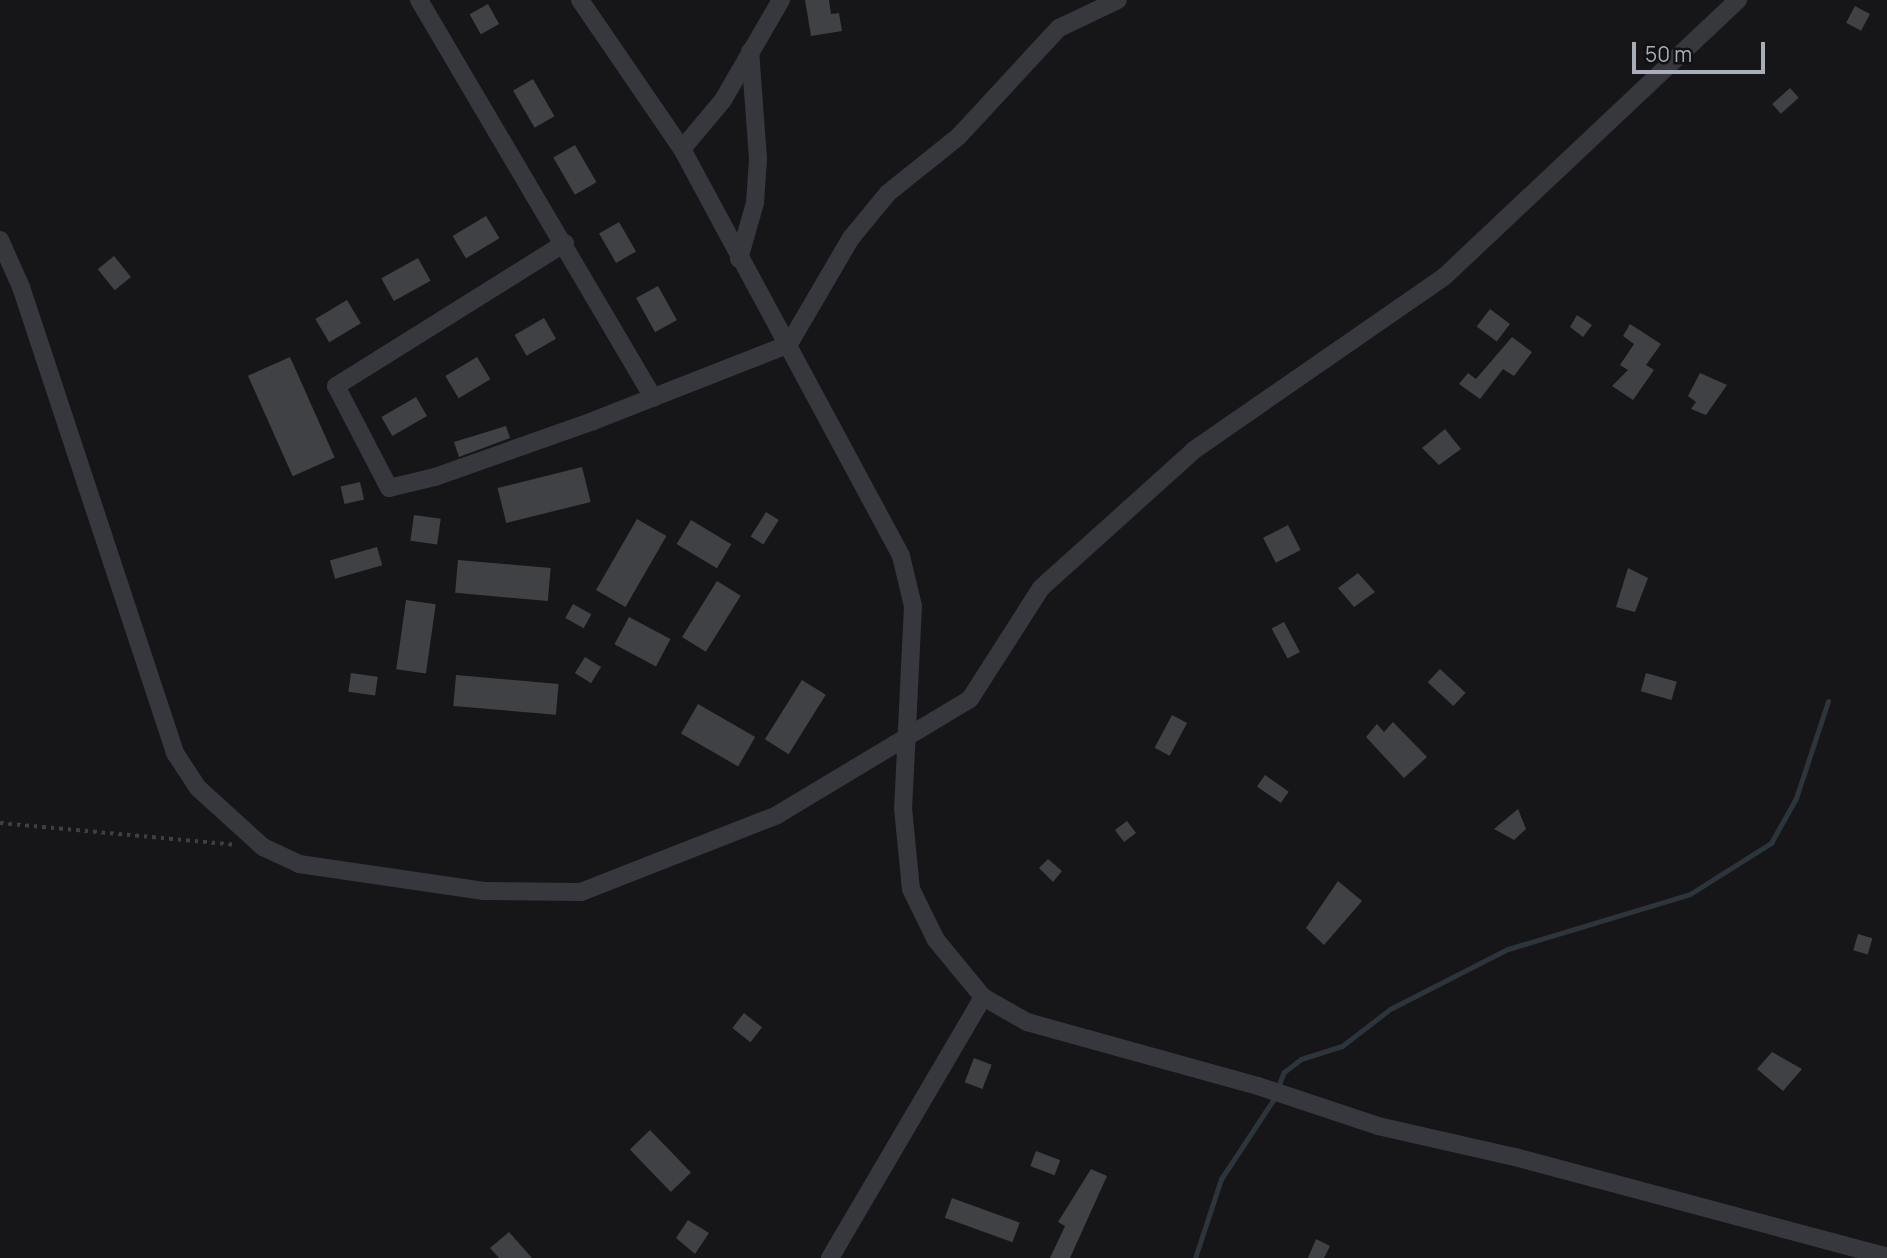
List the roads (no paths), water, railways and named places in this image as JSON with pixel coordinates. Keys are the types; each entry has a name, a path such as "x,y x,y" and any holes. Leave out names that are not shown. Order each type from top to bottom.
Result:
{"street":[{"path":"419,0 565,243 653,398"},
{"path":"580,0 682,149 739,259 871,492 910,580 910,732 903,808 911,889 936,940 983,997 1027,1023 1258,1086 1378,1126 1515,1157 1877,1256"},
{"path":"682,149 723,100 781,0"},
{"path":"565,243 336,386 389,488 435,477 653,398 789,344 851,238 888,193 958,137 1059,28 1118,0"},
{"path":"0,240 21,288 175,753 198,788 263,847 299,864 484,891 581,892 777,815 910,732 970,699 1041,588 1194,450 1445,276 1738,0"},
{"path":"739,259 755,203 758,159 750,51"},
{"path":"830,1258 983,997"}],"waterway":[{"path":"1195,1258 1221,1179 1273,1100 1284,1072 1301,1059 1342,1046 1390,1009 1508,949 1690,894 1771,843 1796,798 1828,701"}]}
